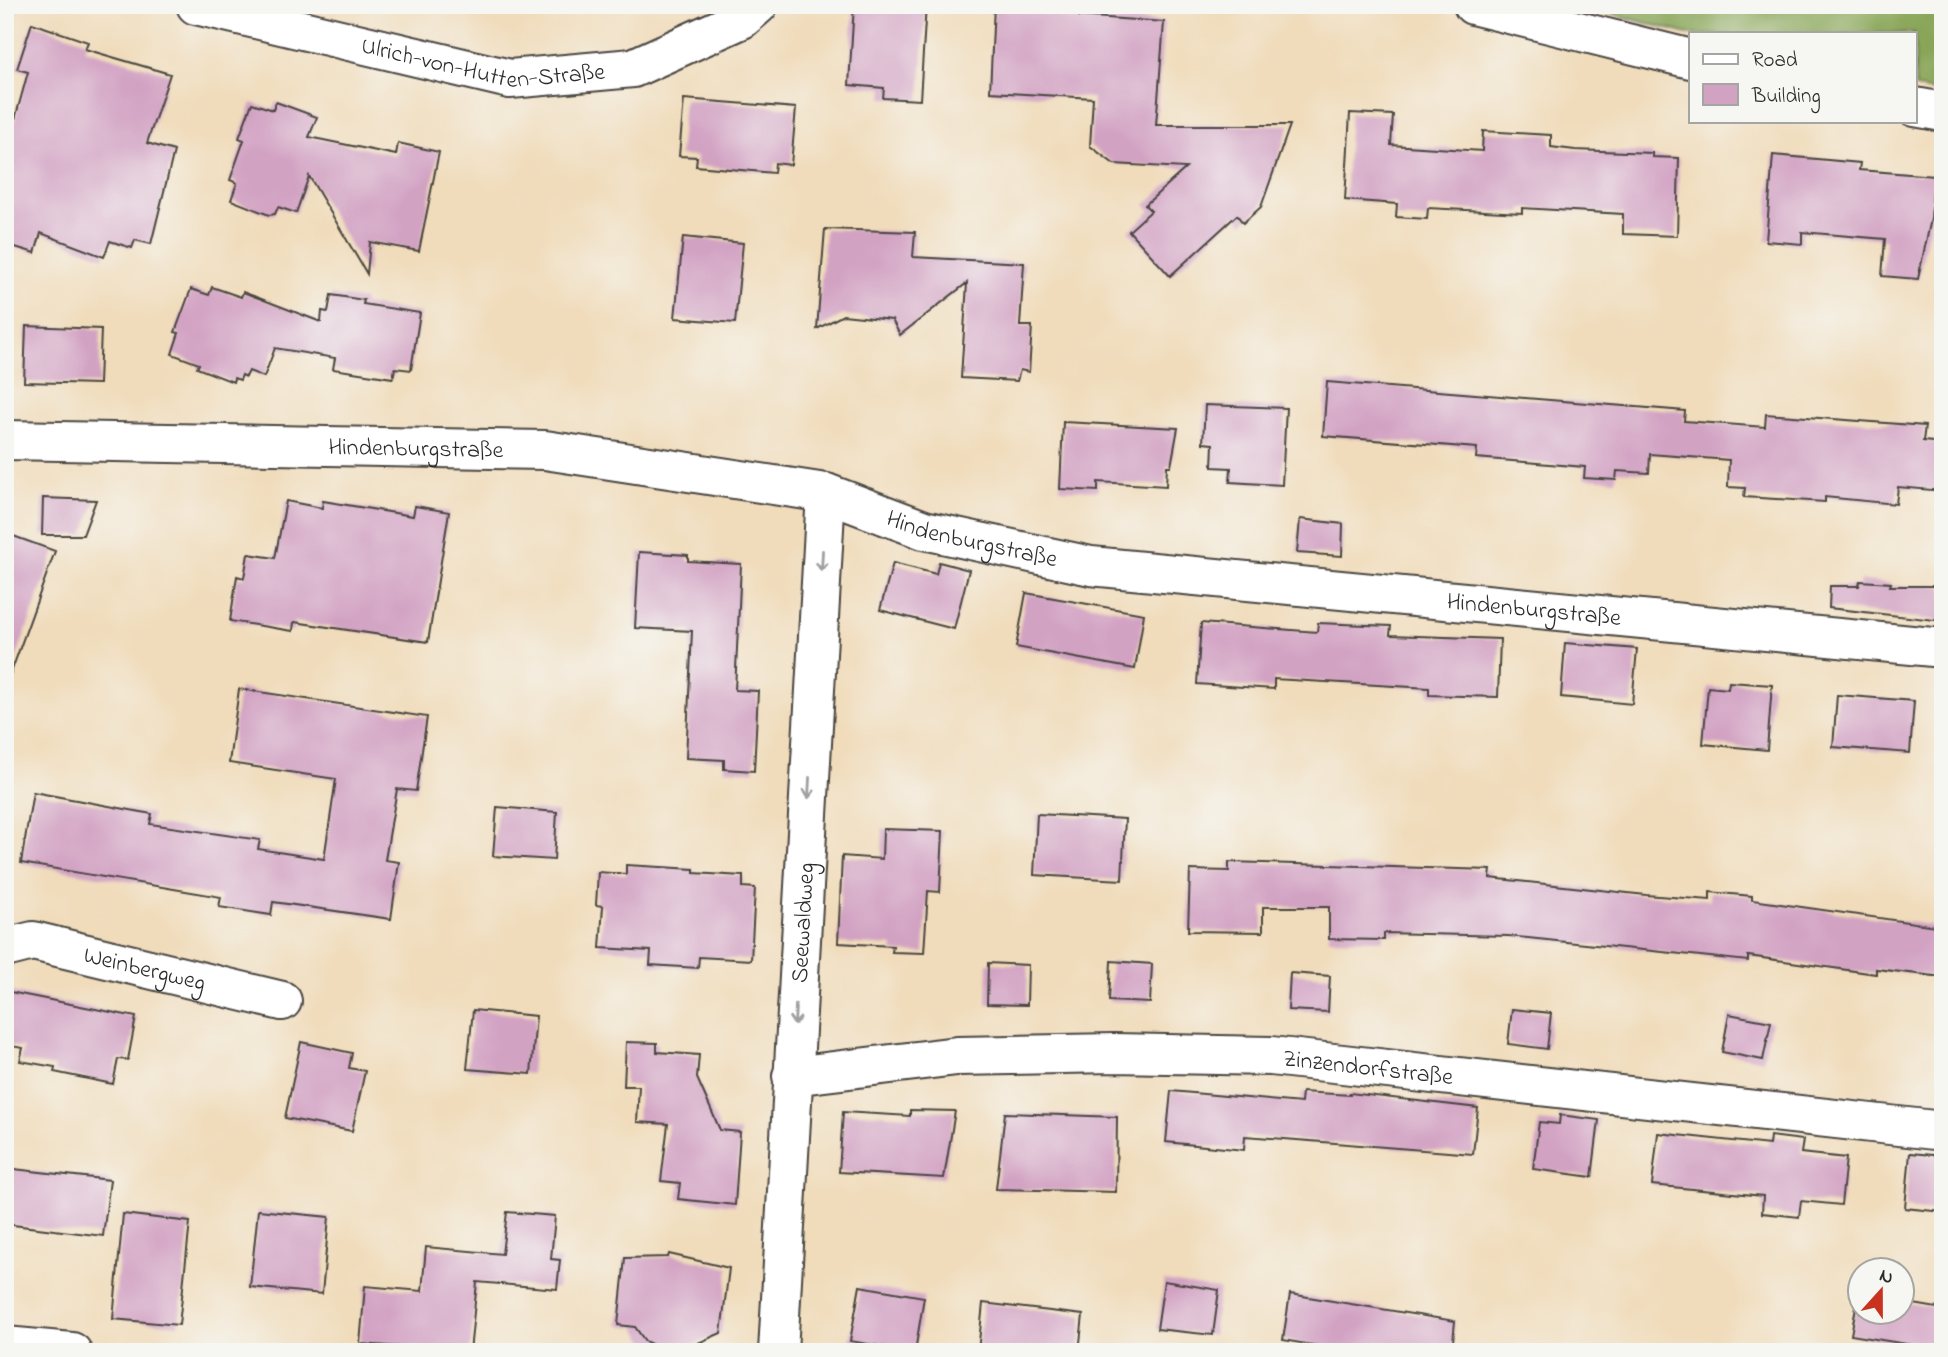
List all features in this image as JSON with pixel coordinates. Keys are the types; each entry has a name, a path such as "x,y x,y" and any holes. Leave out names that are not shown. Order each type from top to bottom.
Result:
{"street":[{"name":"Ulrich-von-Hutten-Straße","path":"196,5 510,79 633,68 742,19 758,5"},
{"path":"1473,5 1689,59"},
{"path":"1916,107 1943,112"},
{"name":"Hindenburgstraße","path":"5,440 545,450 826,493 924,530 1091,566 1943,648"},
{"name":"Seewaldweg","path":"778,1352 826,493"},
{"name":"Weinbergweg","path":"5,948 33,941 282,1002"},
{"name":"Zinzendorfstraße","path":"792,1076 957,1056 1114,1053 1271,1056 1943,1131"},
{"path":"5,1346 72,1352"}],"green space":[{"path":"1579,5 1943,5 1943,93 1916,88 1916,32 1689,32 1689,34"}],"building":[{"path":"854,5 926,5 920,100 883,98 884,88 849,85"},
{"path":"994,5 1080,5 1079,16 1164,22 1156,125 1290,125 1261,207 1243,223 1237,215 1170,276 1129,231 1151,211 1145,205 1186,168 1114,164 1090,146 1093,98 990,92"},
{"path":"32,23 88,42 85,49 170,74 147,143 174,151 151,244 135,240 132,248 110,241 104,257 41,233 35,253 5,244 5,129 12,130 28,72 17,69"},
{"path":"684,99 796,108 791,165 775,163 774,173 696,166 697,157 679,156"},
{"path":"276,102 317,117 309,137 396,155 398,143 439,152 419,251 370,242 367,274 309,176 296,213 278,207 275,214 269,215 231,200 237,183 230,180 244,140 239,138 252,103 273,110"},
{"path":"1350,113 1393,115 1391,145 1482,151 1483,131 1551,135 1551,147 1652,153 1652,157 1679,158 1677,236 1623,234 1623,214 1522,208 1522,213 1428,208 1427,219 1396,217 1397,204 1345,200"},
{"path":"1773,155 1860,163 1859,170 1934,176 1931,219 1918,279 1882,276 1885,239 1802,232 1802,244 1766,241"},
{"path":"825,229 915,232 913,257 1024,263 1020,326 1032,326 1029,372 1020,370 1017,381 961,378 967,283 900,335 892,320 843,315 817,329"},
{"path":"683,237 743,243 735,323 675,318"},
{"path":"212,287 241,297 243,292 321,322 322,311 328,312 331,295 364,300 363,304 420,313 411,370 395,368 393,378 333,369 335,358 275,348 264,377 249,371 246,377 242,375 240,380 234,378 233,382 197,368 199,364 172,354 179,333 175,332 191,289 209,295"},
{"path":"26,326 101,329 99,384 24,382"},
{"path":"1327,382 1685,411 1684,421 1765,427 1766,414 1925,426 1923,441 1943,443 1943,491 1898,487 1896,504 1825,497 1825,502 1744,497 1745,488 1728,487 1729,460 1650,454 1649,473 1617,471 1616,480 1584,478 1585,467 1476,458 1477,448 1323,436"},
{"path":"1205,405 1286,408 1282,485 1230,482 1231,468 1212,467 1213,444 1203,443"},
{"path":"1063,422 1178,428 1171,466 1167,466 1166,486 1098,482 1098,491 1060,489"},
{"path":"43,498 96,500 83,535 42,535"},
{"path":"286,501 322,508 323,501 413,516 415,506 449,512 428,642 294,622 293,631 230,621 237,576 244,578 248,554 275,558"},
{"path":"1300,519 1343,524 1342,556 1297,553"},
{"path":"5,533 55,551 9,678 5,677"},
{"path":"639,552 688,555 688,561 741,564 735,690 758,691 754,771 724,769 724,760 686,758 692,631 635,628"},
{"path":"939,562 969,570 954,629 880,610 893,563 936,574"},
{"path":"1860,581 1891,583 1890,586 1943,586 1943,621 1829,608 1830,586 1859,586"},
{"path":"1026,593 1144,614 1135,669 1016,647"},
{"path":"1201,623 1317,632 1318,623 1391,626 1390,635 1500,639 1498,697 1429,695 1429,688 1274,679 1274,689 1197,684"},
{"path":"1565,643 1637,649 1632,704 1561,697"},
{"path":"1729,682 1772,685 1767,750 1703,744 1708,687 1728,689"},
{"path":"239,689 427,717 416,791 397,789 385,860 399,862 391,919 273,902 271,915 219,907 221,897 21,863 33,792 152,814 150,824 260,840 258,849 324,859 336,779 229,763"},
{"path":"1837,695 1914,701 1910,753 1833,747"},
{"path":"497,807 557,812 554,860 493,856"},
{"path":"1037,814 1125,819 1122,880 1034,875"},
{"path":"883,829 943,831 940,892 928,891 924,953 892,952 893,946 838,943 842,856 882,859"},
{"path":"1229,862 1491,870 1490,878 1646,895 1710,900 1710,892 1752,896 1752,900 1943,927 1943,977 1876,969 1876,974 1748,956 1748,961 1508,936 1384,933 1384,940 1329,939 1329,907 1263,907 1263,932 1188,931 1190,870 1229,871"},
{"path":"626,865 694,869 694,873 743,876 743,887 755,888 751,960 699,957 698,968 650,965 651,951 600,948 603,906 596,905 598,872 626,874"},
{"path":"1111,961 1152,964 1150,1003 1109,1001"},
{"path":"988,963 1028,965 1027,1005 987,1004"},
{"path":"1290,973 1330,976 1328,1012 1288,1010"},
{"path":"5,991 136,1017 128,1060 118,1059 113,1084 54,1072 55,1067 20,1061 23,1048 5,1045"},
{"path":"1512,1009 1551,1013 1547,1049 1508,1044"},
{"path":"473,1010 536,1016 531,1074 467,1069"},
{"path":"1729,1014 1771,1022 1763,1060 1722,1052"},
{"path":"301,1042 352,1053 349,1068 365,1071 352,1131 285,1118"},
{"path":"626,1042 657,1043 657,1052 699,1055 697,1078 720,1130 740,1132 735,1205 678,1199 680,1183 661,1181 668,1124 637,1122 639,1086 624,1086"},
{"path":"1171,1091 1301,1103 1302,1092 1350,1093 1478,1108 1473,1154 1245,1136 1244,1150 1166,1142"},
{"path":"910,1110 955,1111 944,1178 839,1172 843,1112 910,1116"},
{"path":"1005,1113 1117,1117 1116,1192 996,1189"},
{"path":"1560,1115 1599,1120 1592,1177 1533,1169 1539,1122 1559,1124"},
{"path":"1658,1133 1769,1145 1770,1136 1803,1140 1801,1153 1846,1158 1841,1205 1801,1201 1799,1217 1762,1213 1763,1196 1652,1185"},
{"path":"1910,1153 1943,1156 1943,1212 1905,1208"},
{"path":"5,1168 110,1180 103,1236 5,1224"},
{"path":"258,1210 329,1217 322,1294 250,1287"},
{"path":"507,1212 555,1216 551,1259 560,1260 557,1289 477,1282 470,1352 360,1344 365,1286 422,1291 426,1247 502,1254"},
{"path":"123,1214 190,1222 179,1325 113,1319"},
{"path":"669,1254 729,1268 721,1333 687,1348 655,1346 645,1341 635,1327 618,1325 625,1258 668,1257"},
{"path":"1164,1281 1219,1290 1213,1335 1157,1329"},
{"path":"860,1286 924,1297 915,1352 850,1341"},
{"path":"1290,1294 1455,1321 1452,1352 1353,1352 1283,1340"},
{"path":"983,1303 1083,1315 1079,1352 978,1352"},
{"path":"1916,1304 1943,1309 1943,1350 1851,1335 1853,1326 1916,1326"}]}
